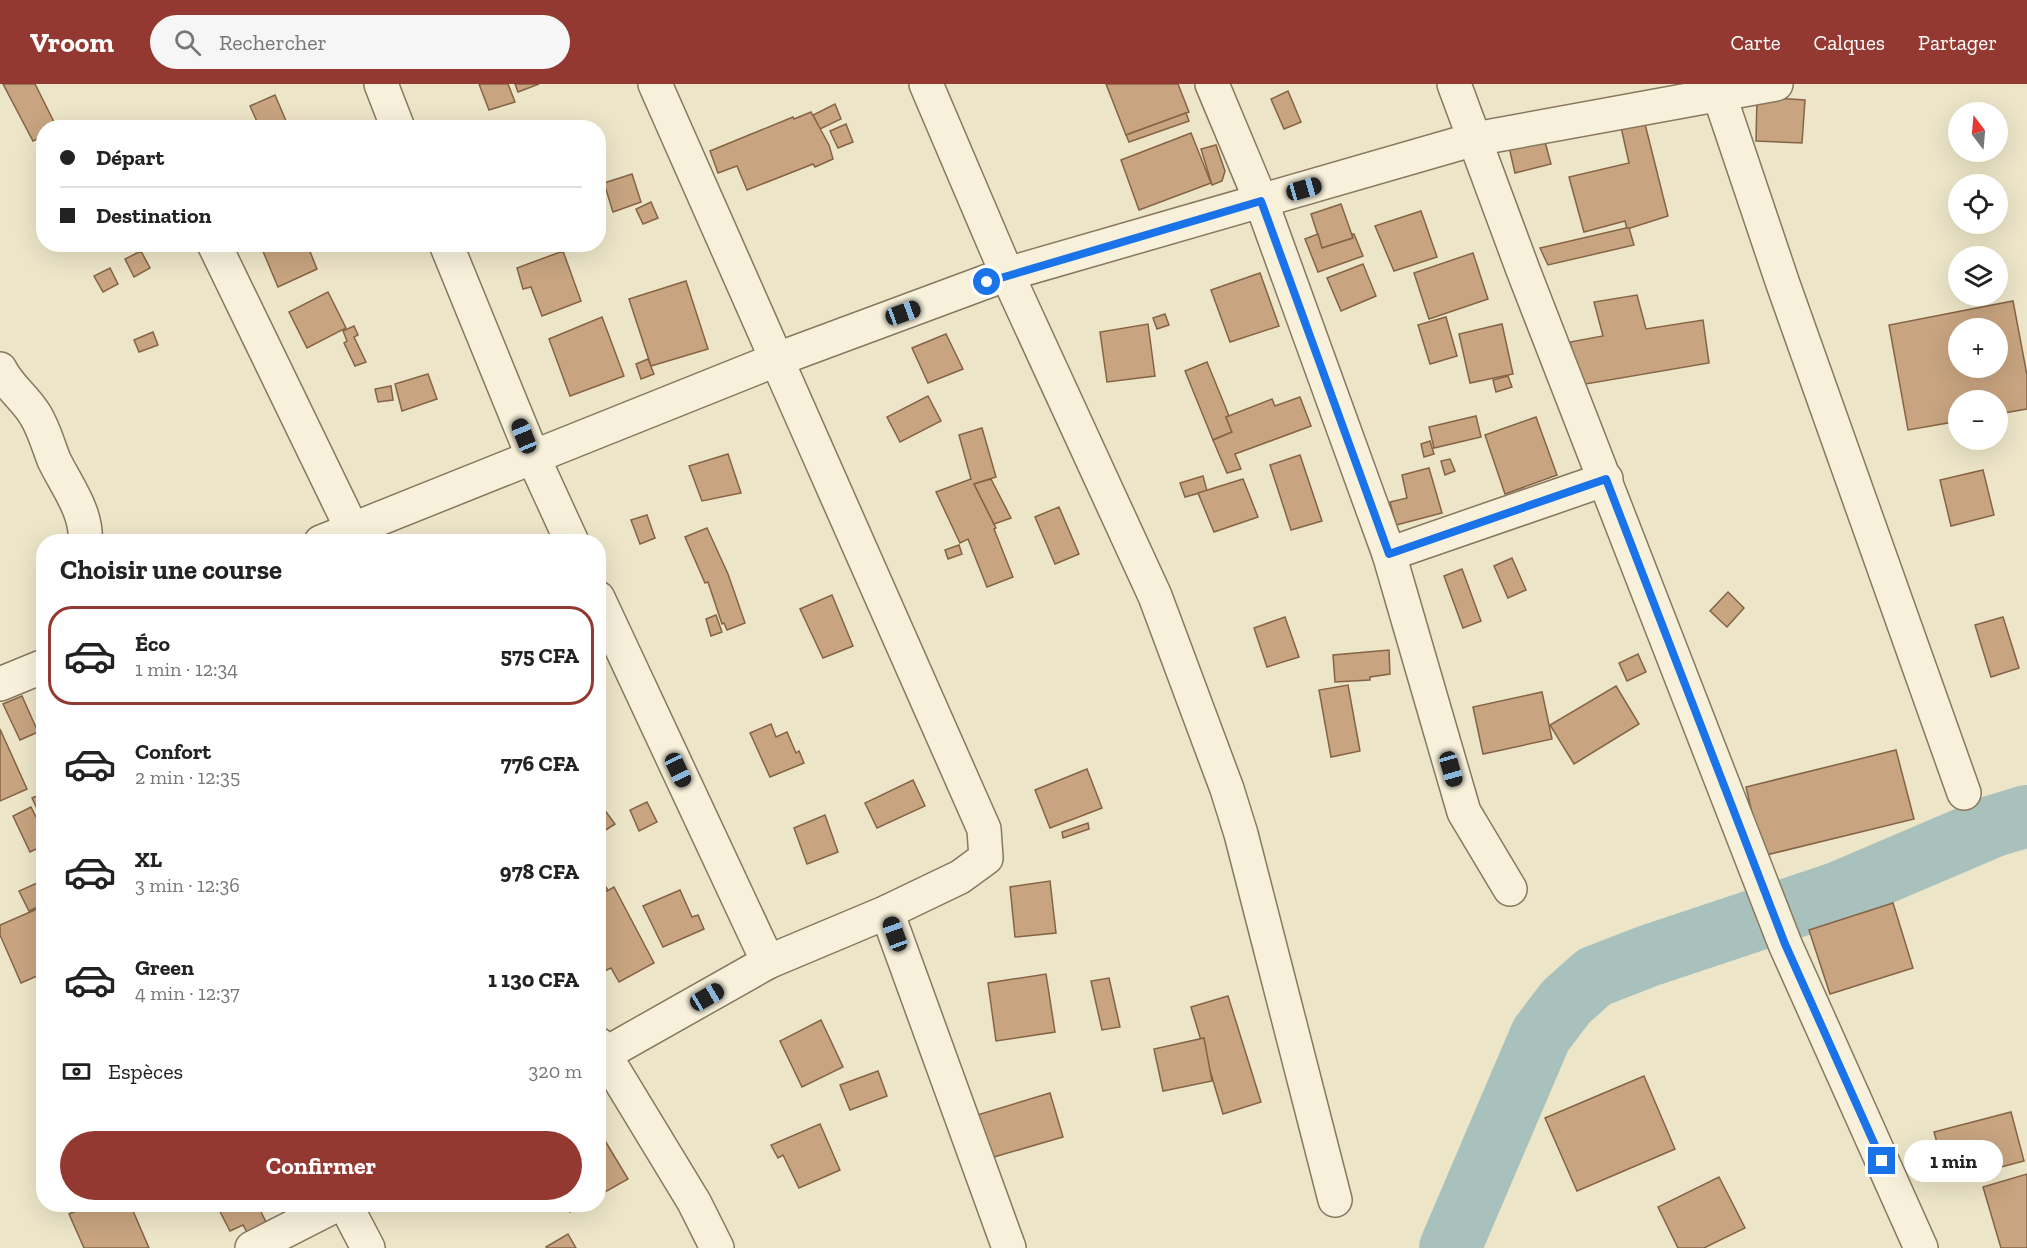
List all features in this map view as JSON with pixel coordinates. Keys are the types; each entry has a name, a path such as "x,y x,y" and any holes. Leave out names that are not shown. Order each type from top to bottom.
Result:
{"street":[{"path":"381,84 395,120"},
{"path":"606,1049 768,962 887,912 960,877 986,858 984,829 655,84"},
{"path":"926,84 1007,274 1155,596 1227,789 1242,834 1335,1200"},
{"path":"1212,84 1261,201 1389,554 1464,812 1510,889"},
{"path":"1454,84 1523,270 1785,944 1921,1248"},
{"path":"340,534 778,359 1007,274 1475,139 1776,84"},
{"path":"1719,94 1783,284 1964,793"},
{"path":"218,252 352,529"},
{"path":"449,252 533,457 568,534"},
{"path":"0,369 5,379 35,413 55,461 75,499 86,534"},
{"path":"1389,554 1606,479"},
{"path":"606,615 768,962"},
{"path":"0,684 36,669"},
{"path":"887,912 1009,1248"},
{"path":"606,1060 694,1202 717,1248"},
{"path":"252,1248 322,1212"},
{"path":"349,1212 368,1248"}],"building":[{"path":"3,84 35,84 53,120 36,120 36,140 33,141"},
{"path":"479,84 508,84 515,102 489,110"},
{"path":"515,84 539,84 518,92"},
{"path":"1106,84 1178,84 1189,112 1126,135"},
{"path":"1288,91 1301,122 1284,129 1271,99"},
{"path":"275,95 286,120 256,120 250,106"},
{"path":"1757,97 1805,100 1802,143 1756,141"},
{"path":"835,104 841,119 820,129 813,115"},
{"path":"811,112 829,145 833,159 815,167 813,164 747,190 737,166 718,173 710,151 793,117 794,119"},
{"path":"1186,113 1189,121 1129,142 1126,135"},
{"path":"1644,120 1668,216 1627,229 1625,221 1584,232 1569,177 1629,163 1621,127"},
{"path":"846,124 853,142 838,148 830,131"},
{"path":"1191,133 1211,183 1139,210 1121,160"},
{"path":"1544,138 1551,164 1515,173 1509,147"},
{"path":"1216,145 1225,171 1222,181 1212,185 1201,149"},
{"path":"632,174 641,202 613,212 606,182"},
{"path":"651,202 658,218 643,224 636,209"},
{"path":"1341,204 1353,238 1322,248 1311,214"},
{"path":"1421,211 1437,257 1394,271 1375,226"},
{"path":"1629,228 1634,245 1548,265 1540,248"},
{"path":"1318,234 1322,248 1353,238 1352,234 1354,234 1363,256 1318,272 1305,239"},
{"path":"142,252 150,268 134,277 125,259"},
{"path":"263,252 310,252 317,269 278,287"},
{"path":"563,252 581,301 542,316 531,287 523,289 517,268"},
{"path":"1473,253 1488,299 1429,319 1414,273"},
{"path":"1363,264 1376,296 1341,311 1327,278"},
{"path":"110,268 118,284 103,292 94,276"},
{"path":"1260,273 1279,326 1230,342 1211,290"},
{"path":"686,281 708,349 651,366 629,299"},
{"path":"328,292 346,328 307,348 289,312"},
{"path":"1637,295 1646,329 1703,320 1709,363 1580,385 1570,342 1603,336 1594,302"},
{"path":"2013,301 2027,375 2027,409 2008,412 2008,390 1948,390 1948,423 1908,430 1889,325 1987,306 2008,306 2008,302"},
{"path":"1165,314 1169,325 1157,329 1153,318"},
{"path":"602,317 624,376 570,396 549,339"},
{"path":"1446,317 1457,356 1430,364 1418,325"},
{"path":"1148,324 1155,376 1107,382 1100,332"},
{"path":"1502,324 1513,374 1470,383 1459,334"},
{"path":"354,326 358,335 354,337 366,362 355,366 344,343 347,341 343,331"},
{"path":"153,332 158,345 139,352 134,340"},
{"path":"946,334 963,369 928,383 912,348"},
{"path":"648,359 654,374 641,379 636,364"},
{"path":"1207,362 1229,416 1226,417 1232,432 1213,440 1185,371"},
{"path":"428,374 437,399 402,411 395,384"},
{"path":"1508,376 1512,387 1496,392 1493,380"},
{"path":"391,386 393,400 378,402 375,389"},
{"path":"928,396 941,421 900,442 887,417"},
{"path":"1300,397 1311,426 1235,454 1241,469 1227,473 1213,440 1232,432 1226,417 1272,399 1275,406"},
{"path":"1476,416 1481,437 1434,448 1429,427"},
{"path":"1536,417 1557,475 1505,494 1485,435"},
{"path":"982,428 996,477 974,484 996,528 994,529 1013,577 987,587 968,539 960,543 936,492 971,479 959,435"},
{"path":"1430,441 1434,454 1424,457 1421,444"},
{"path":"728,454 741,493 702,501 689,466"},
{"path":"1300,455 1322,521 1291,530 1270,465"},
{"path":"1450,459 1455,471 1445,475 1441,461"},
{"path":"1429,468 1442,513 1396,525 1390,502 1407,498 1402,475"},
{"path":"1983,470 1994,515 1951,526 1940,480"},
{"path":"1203,476 1207,491 1185,497 1180,483"},
{"path":"991,479 1011,518 994,524 974,484"},
{"path":"1243,479 1258,517 1214,532 1198,493"},
{"path":"1059,507 1079,554 1055,564 1035,517"},
{"path":"647,515 655,538 640,544 631,520"},
{"path":"707,528 728,574 745,623 727,630 724,623 722,624 708,582 705,583 685,537"},
{"path":"959,545 962,554 948,559 945,550"},
{"path":"1512,558 1526,590 1508,598 1494,566"},
{"path":"1462,569 1481,621 1463,628 1444,576"},
{"path":"1728,592 1744,608 1727,627 1710,611"},
{"path":"832,595 853,646 823,658 800,609"},
{"path":"716,615 722,632 711,636 706,619"},
{"path":"1285,617 1299,657 1267,667 1254,628"},
{"path":"2003,617 2019,668 1991,677 1975,625"},
{"path":"1389,650 1390,674 1370,677 1370,680 1335,682 1333,655"},
{"path":"1638,654 1646,672 1627,681 1619,663"},
{"path":"1348,685 1360,751 1331,757 1319,690"},
{"path":"1616,686 1639,724 1574,764 1550,725"},
{"path":"1542,692 1552,739 1483,754 1473,707"},
{"path":"22,696 36,728 36,733 20,740 3,704"},
{"path":"771,724 776,737 787,732 796,753 799,751 804,763 770,777 750,733"},
{"path":"0,729 27,789 0,801"},
{"path":"1896,750 1914,819 1762,856 1746,787"},
{"path":"1087,769 1102,808 1050,828 1035,790"},
{"path":"913,780 925,806 877,828 865,803"},
{"path":"647,802 657,822 639,831 630,810"},
{"path":"31,807 36,817 36,849 30,852 13,816"},
{"path":"606,812 615,824 606,830"},
{"path":"825,815 838,852 807,864 794,828"},
{"path":"1088,823 1089,829 1063,838 1062,832"},
{"path":"1050,881 1056,933 1015,937 1010,887"},
{"path":"36,884 36,908 29,911 19,891"},
{"path":"614,887 654,963 619,982 611,968 606,970 606,892"},
{"path":"680,890 692,917 698,915 704,929 663,947 643,906"},
{"path":"1893,903 1913,968 1830,994 1809,930"},
{"path":"36,909 36,976 21,983 0,935 0,925"},
{"path":"1046,974 1055,1032 996,1041 988,983"},
{"path":"1109,978 1120,1027 1102,1030 1091,981"},
{"path":"1228,996 1261,1102 1223,1114 1191,1007"},
{"path":"821,1020 843,1067 802,1087 780,1041"},
{"path":"1204,1038 1212,1081 1163,1091 1154,1049"},
{"path":"878,1071 887,1096 850,1110 840,1085"},
{"path":"1644,1076 1675,1149 1577,1191 1545,1118"},
{"path":"1050,1093 1063,1137 987,1159 974,1116"},
{"path":"2011,1112 2024,1161 1948,1181 1934,1132"},
{"path":"820,1124 840,1170 799,1188 783,1155 778,1158 771,1145"},
{"path":"606,1142 628,1179 606,1191"},
{"path":"2027,1174 2027,1248 2001,1248 1983,1187"},
{"path":"1719,1177 1745,1228 1704,1248 1678,1248 1658,1207"},
{"path":"74,1212 133,1212 149,1248 84,1248 69,1214"},
{"path":"220,1212 261,1212 267,1224 248,1234 243,1225 230,1231"},
{"path":"568,1234 576,1248 546,1247"}],"waterway":[{"path":"1450,1248 1541,1035 1566,1002 1594,977 1648,956 1837,893 1994,826 2027,816"}],"route":[{"path":"987,282 1007,274 1261,201 1389,554 1606,479 1785,944 1882,1161"}]}
